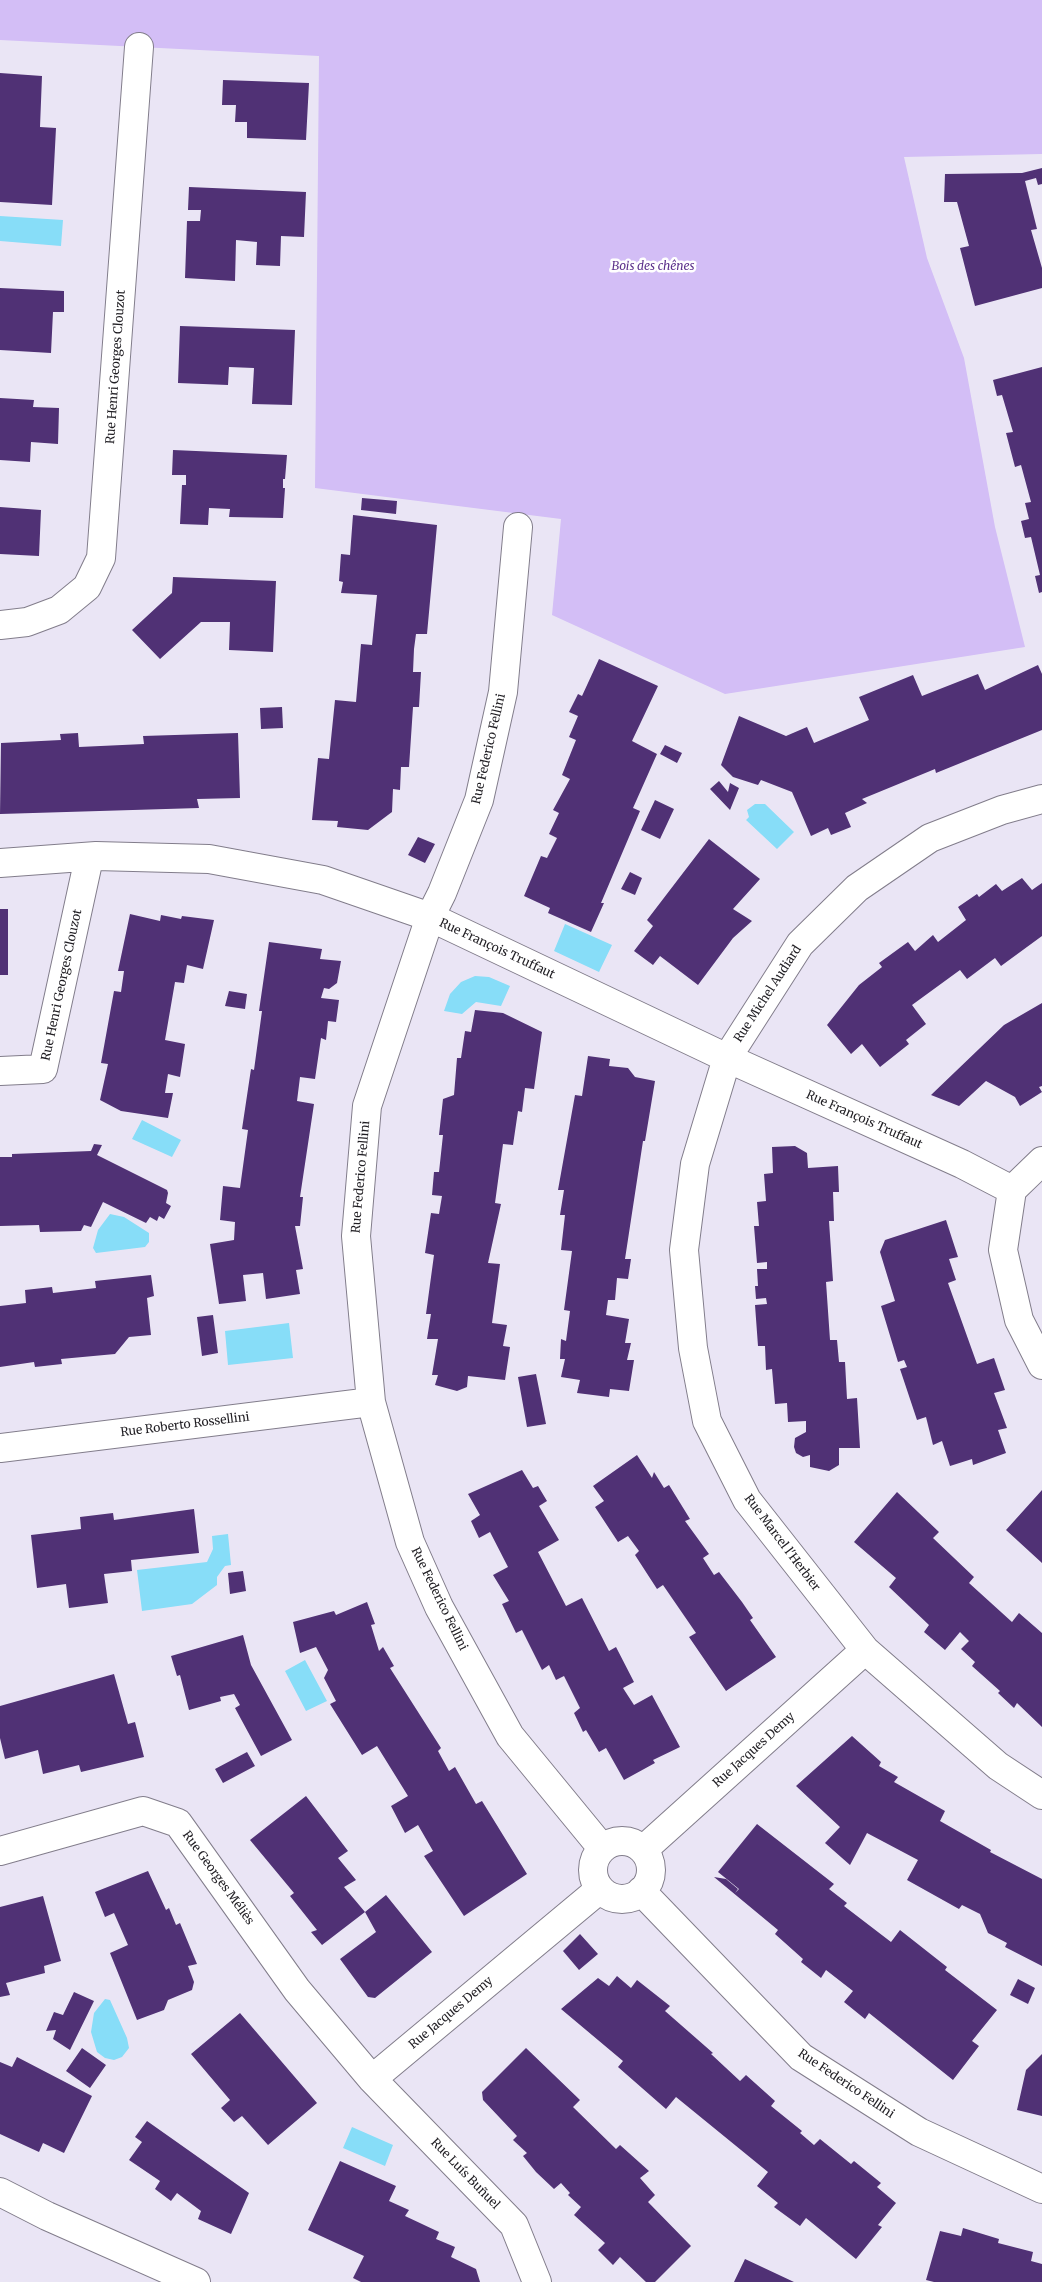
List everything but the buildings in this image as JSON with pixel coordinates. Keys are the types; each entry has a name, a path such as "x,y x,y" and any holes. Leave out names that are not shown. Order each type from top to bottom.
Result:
{"street":[{"name":"Rue Henri Georges Clouzot","path":"0,625 27,622 59,610 87,587 101,558 139,46"},
{"name":"Rue Federico Fellini","path":"518,527 503,692 479,800 442,893 430,917 367,1106 356,1236 371,1402 410,1542 440,1607 510,1736 602,1848"},
{"name":"Rue Michel Audiard","path":"726,1058 800,944 857,888 930,838 1002,810 1042,799"},
{"name":"Rue Henri Georges Clouzot","path":"0,1071 44,1070 89,858"},
{"name":"Rue François Truffaut","path":"0,862 89,858 219,861 323,880 430,917 726,1058 962,1164 1012,1190"},
{"name":"Rue Marcel l'Herbier","path":"726,1058 695,1164 684,1250 693,1348 707,1421 748,1500 865,1650 998,1766 1042,1795"},
{"path":"1042,1161 1012,1190 1003,1250 1019,1320 1042,1365"},
{"name":"Rue Roberto Rossellini","path":"0,1448 371,1402"},
{"name":"Rue Jacques Demy","path":"643,1850 865,1650"},
{"name":"Rue Georges Méliès","path":"0,1851 143,1812 178,1823 297,1990 372,2079"},
{"path":"615,1841 631,1842 643,1850 651,1867 648,1882 641,1891 628,1898 611,1897 600,1889 593,1875 594,1860 602,1848 615,1841"},
{"name":"Rue Jacques Demy","path":"372,2079 600,1889"},
{"name":"Rue Federico Fellini","path":"641,1891 801,2057 919,2132 1042,2189"},
{"name":"Rue Luís Buñuel","path":"372,2079 514,2225 537,2282"},
{"path":"0,2192 47,2216 196,2282"}],"green space":[{"name":"Bois des chênes","path":"0,0 1042,0 1042,154 904,157 927,258 964,358 995,527 1025,647 725,694 552,615 561,519 315,488 319,56 0,40"}],"water":[{"path":"0,216 63,220 61,246 0,241"},
{"path":"755,804 765,804 794,832 777,849 746,820 749,817 747,810"},
{"path":"565,924 612,945 599,972 554,951"},
{"path":"475,976 489,977 510,986 501,1006 476,1002 462,1014 444,1011 450,994 461,982"},
{"path":"142,1120 181,1140 172,1157 132,1139"},
{"path":"110,1214 124,1217 149,1233 149,1242 145,1247 96,1253 93,1248 98,1230"},
{"path":"289,1323 293,1358 228,1365 225,1331"},
{"path":"228,1534 231,1565 225,1566 217,1577 217,1585 192,1604 142,1611 137,1570 207,1562 213,1549 212,1536"},
{"path":"305,1660 327,1701 306,1711 285,1671"},
{"path":"105,1999 110,2000 127,2038 129,2048 122,2057 114,2060 105,2058 97,2052 91,2032 94,2013"},
{"path":"352,2127 393,2145 385,2166 343,2148"}]}
